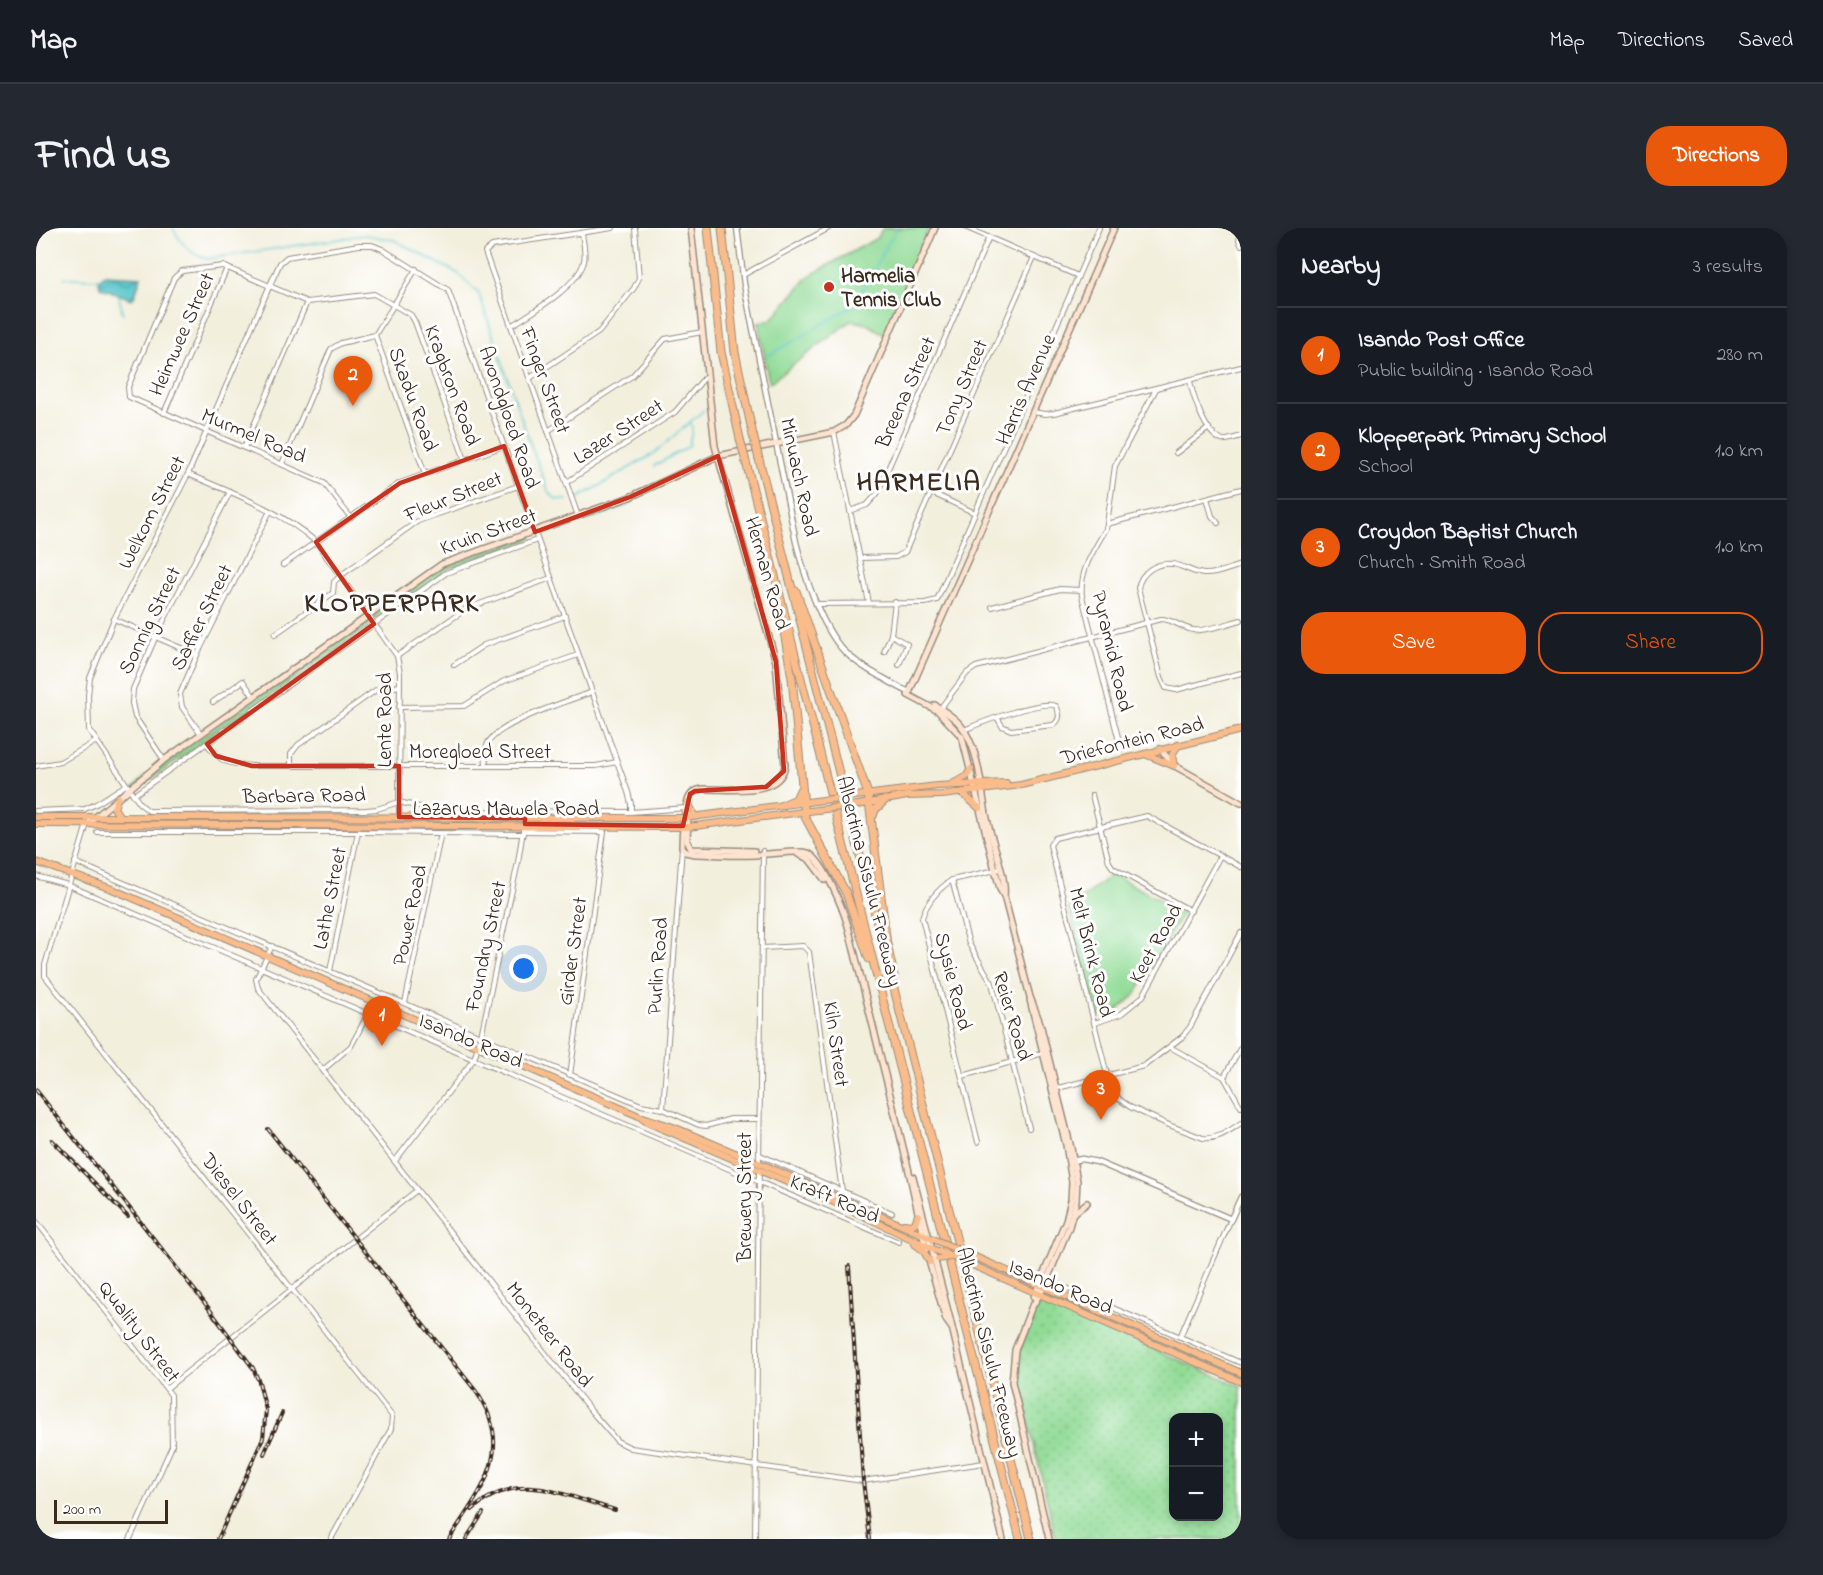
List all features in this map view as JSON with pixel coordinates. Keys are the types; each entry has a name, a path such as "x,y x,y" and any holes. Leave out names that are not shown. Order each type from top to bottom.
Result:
{"highway":[{"name":"Albertina Sisulu Freeway","path":"708,228 721,352 740,439 1020,1539"},
{"name":"Albertina Sisulu Freeway","path":"722,228 735,352 753,435 1032,1539"},
{"path":"789,578 802,607 868,794 873,817 884,919 898,1003"},
{"path":"780,596 780,614 792,678 806,821 846,893 880,986"},
{"path":"780,806 797,798 801,778"},
{"path":"873,817 876,809 885,800"}],"main road":[{"name":"Herman Road","path":"688,806 690,795 700,790 769,786 780,779 785,765 776,662 718,456 706,376 693,228"},
{"path":"834,432 846,425 854,414 935,228"},
{"name":"Harris Avenue","path":"908,692 1113,228"},
{"name":"Kruin Street","path":"87,824 127,787 442,564 650,489 718,456 834,432"},
{"path":"908,692 939,710 962,732 971,745 979,808 997,869"},
{"name":"Driefontein Road","path":"977,787 1031,782 1241,730"},
{"path":"962,732 1000,889 1004,896 1072,1161 1077,1187 1074,1214"},
{"path":"1173,765 1172,755 1179,745"},
{"path":"1160,749 1173,765"},
{"path":"1144,754 1173,765 1241,803"},
{"path":"949,785 966,777 971,769"},
{"name":"Lazarus Mawela Road","path":"36,818 399,818 524,827 689,817 949,785 977,787"},
{"name":"Lazarus Mawela Road","path":"36,824 686,826 885,800 962,793 977,787"},
{"path":"962,793 979,808"},
{"path":"118,797 114,808 120,818"},
{"path":"688,806 687,841 691,849 770,854 804,852 811,855 831,886 848,926 918,1215 928,1237"},
{"path":"688,806 689,817"},
{"path":"399,818 421,825"},
{"name":"Purlin Road","path":"682,847 686,826"},
{"path":"682,847 691,854 763,853"},
{"name":"Isando Road","path":"36,862 72,874 268,956 639,1116 674,1127 931,1249 1241,1382"},
{"path":"1049,1539 1012,1382 1015,1350 1069,1209 1072,1161"},
{"name":"Isando Road","path":"759,1167 892,1221 1241,1373"},
{"path":"908,1167 916,1186 946,1320 951,1327 1002,1539"},
{"path":"1041,1285 1074,1214 1078,1208 1087,1203"},
{"path":"892,1221 913,1225 918,1215"},
{"path":"906,1237 934,1261"},
{"path":"934,1261 942,1257 953,1257"}],"street":[{"path":"511,326 560,294 581,268 584,258 582,233 613,228"},
{"path":"530,378 599,332 634,288 639,278 635,228"},
{"name":"Minuach Road","path":"738,228 742,275 776,444 800,557 817,604 827,628 853,660 908,692"},
{"path":"742,275 829,228"},
{"path":"967,228 1078,276"},
{"path":"817,604 933,602 938,598 1099,228"},
{"name":"Finger Street","path":"578,516 485,255 487,249 492,246 582,233"},
{"path":"1241,233 1239,240 1241,245"},
{"name":"Breena Street","path":"850,511 867,505 877,494 989,237"},
{"name":"Avondgloed Road","path":"297,255 369,244 382,249 442,285 451,295 617,762 631,804 631,812"},
{"name":"Welkom Street","path":"127,787 95,742 88,725 89,682 114,619 188,474 270,285 282,261 287,257 297,255"},
{"name":"Tony Street","path":"860,558 896,557 903,554 932,493 1034,257"},
{"name":"Murmel Road","path":"227,267 207,267 179,273 174,279 127,393 130,398 325,484 351,518"},
{"path":"227,267 307,302 244,448"},
{"name":"Heimwee Street","path":"164,413 227,267"},
{"path":"282,464 331,349 341,343 375,335 416,269"},
{"name":"Kragbron Road","path":"307,302 373,294 394,304 414,319 465,460"},
{"path":"548,431 632,376 665,339 702,332"},
{"name":"Skadu Road","path":"375,335 425,474"},
{"path":"1033,412 1054,413 1241,367"},
{"name":"Lazer Street","path":"567,483 675,412 706,376"},
{"path":"1190,381 1197,409 1218,438 1222,440 1241,436"},
{"name":"Pyramid Road","path":"1120,749 1081,590 1085,568 1107,524 1115,466 1156,389"},
{"path":"1176,453 1209,428"},
{"path":"834,432 869,603"},
{"path":"283,565 400,483 504,446"},
{"name":"Lente Road","path":"188,474 270,511 296,525 316,542 397,656 400,686 399,818"},
{"name":"Fleur Street","path":"340,576 418,521 518,486"},
{"path":"1107,524 1241,489"},
{"name":"Sonnig Street","path":"164,760 138,722 132,701 133,689 156,636 230,492"},
{"path":"932,493 975,513"},
{"path":"1207,498 1212,516 1218,523"},
{"name":"Saffier Street","path":"201,734 184,711 179,700 180,694 197,655 270,511"},
{"name":"Kruin Street","path":"134,795 446,573 537,540"},
{"path":"1241,565 1208,574 1170,564 1148,570 1138,588 1164,686 1173,690 1241,673"},
{"path":"275,634 333,593 334,582 340,576"},
{"path":"397,656 466,609 551,578"},
{"path":"992,607 1060,589 1081,590"},
{"path":"884,652 891,635 895,602"},
{"path":"454,665 484,645 565,616"},
{"path":"114,619 197,655"},
{"path":"939,710 967,673 974,668 1147,622 1167,619 1190,630 1198,630 1241,620"},
{"path":"891,635 907,644 899,665"},
{"path":"399,707 462,706 471,703 506,680 578,655"},
{"path":"213,702 243,681 254,697"},
{"path":"291,766 291,754 298,745 376,690 400,686"},
{"path":"486,766 487,744 509,726 524,717 592,692"},
{"path":"962,732 980,722 997,717 1050,704 1056,706 1059,716 1058,721 1053,725 1011,730 1004,728 997,717"},
{"path":"36,766 65,760 95,742"},
{"name":"Moregloed Street","path":"207,744 218,758 229,763 252,766 601,766 617,762"},
{"path":"36,810 85,809 127,787"},
{"name":"Barbara Road","path":"127,787 142,807 149,811 358,811 377,809 399,802 436,811 631,812 688,806"},
{"path":"1092,795 1109,862 1113,868 1191,911"},
{"path":"1101,827 1143,816 1150,817 1241,867"},
{"name":"Diesel Street","path":"87,824 45,965 45,976 393,1420 391,1429 331,1539"},
{"path":"97,832 441,833 524,827"},
{"name":"Girder Street","path":"524,827 604,832 570,1075"},
{"name":"Foundry Street","path":"395,1161 474,1059 481,1036 524,827"},
{"name":"Melt Brink Road","path":"1101,827 1055,838 1051,843 1051,848 1107,1075 1114,1092 1125,1104 1197,1136 1211,1139 1241,1123"},
{"name":"Lathe Street","path":"330,971 358,832"},
{"name":"Power Road","path":"405,1003 441,833"},
{"name":"Purlin Road","path":"663,1108 682,847"},
{"name":"Brewery Street","path":"756,1539 763,853"},
{"name":"Keet Road","path":"1095,1023 1119,1016 1140,1000 1146,992 1220,856"},
{"name":"Isando Road","path":"75,862 641,1105 663,1108 706,1126 731,1119 759,1119"},
{"path":"952,880 997,869"},
{"name":"Isando Road","path":"36,876 68,885 760,1182"},
{"name":"Reier Road","path":"952,880 969,944 992,983 1029,1128"},
{"name":"Sysie Road","path":"952,880 939,890 924,911 922,918 978,1142"},
{"path":"1054,1090 1144,1066 1182,1037 1190,1027 1241,933"},
{"path":"261,969 272,946"},
{"name":"Kiln Street","path":"762,948 801,946 806,947 809,952 842,1191"},
{"name":"Moneteer Road","path":"261,969 256,979 258,988 617,1441 631,1448 863,1481 984,1463"},
{"path":"323,1070 351,1046 368,1014"},
{"path":"1170,1047 1224,1077 1241,1107"},
{"path":"1224,1077 1241,1047"},
{"path":"963,1076 1044,1053"},
{"path":"760,1155 892,1213"},
{"path":"1072,1161 1082,1159 1097,1162 1231,1219"},
{"name":"Kraft Road","path":"760,1182 898,1242"},
{"path":"167,1388 417,1190"},
{"path":"1180,1337 1231,1219 1240,1204 1241,1197"},
{"name":"Quality Street","path":"36,1221 167,1388 172,1400 172,1446 130,1539"},
{"name":"Isando Road","path":"1057,1284 1241,1364"}],"highlighted area":[{"path":"504,446 535,532 630,497 718,456 776,662 784,771 766,787 695,791 690,794 683,826 525,824 525,818 399,817 399,766 252,766 216,756 207,744 374,624 316,542 400,483"}],"green space":[{"path":"883,228 929,228 884,334 865,323 851,321 769,383 758,322 771,320 809,276 877,238"},
{"path":"531,535 533,538 446,570 374,619 374,615 437,569"},
{"path":"365,621 369,622 369,626 134,791 133,789 144,778"},
{"path":"1112,874 1183,912 1135,995 1117,1011 1098,1016 1069,909"},
{"path":"1047,1304 1241,1386 1241,1539 1056,1539 1018,1376 1020,1348 1038,1307"}],"water":[{"path":"104,275 141,277 134,297 131,299 100,287 99,281"}],"waterway":[{"path":"173,228 187,247 207,259 365,235 394,240 459,274 479,294 549,493 556,499 567,500"},
{"path":"766,357 853,306 897,228"},
{"path":"64,278 100,279"},
{"path":"119,296 123,315"},
{"path":"577,499 653,454 704,410"},
{"path":"654,466 689,446 691,422"},
{"path":"581,522 629,505"}],"railway":[{"path":"36,1090 207,1306 253,1368 259,1382 266,1410 263,1438 218,1539"},
{"path":"268,1129 475,1390 487,1411 493,1431 494,1450 490,1468 473,1503 449,1539"},
{"path":"52,1140 128,1217"},
{"path":"849,1266 863,1481 870,1539"},
{"path":"264,1454 282,1413"},
{"path":"472,1510 489,1497 507,1490 524,1488 559,1493 615,1510"},
{"path":"466,1539 483,1513"}],"place":[{"name":"Harmelia Tennis Club","path":"829,287"},
{"name":"Klopperpark Primary School","path":"353,406"},
{"name":"Isando Post Office","path":"382,1046"},
{"name":"Croydon Baptist Church","path":"1101,1120"}],"district":[{"name":"HARMELIA","path":"919,481"},
{"name":"KLOPPERPARK","path":"392,602"}]}
